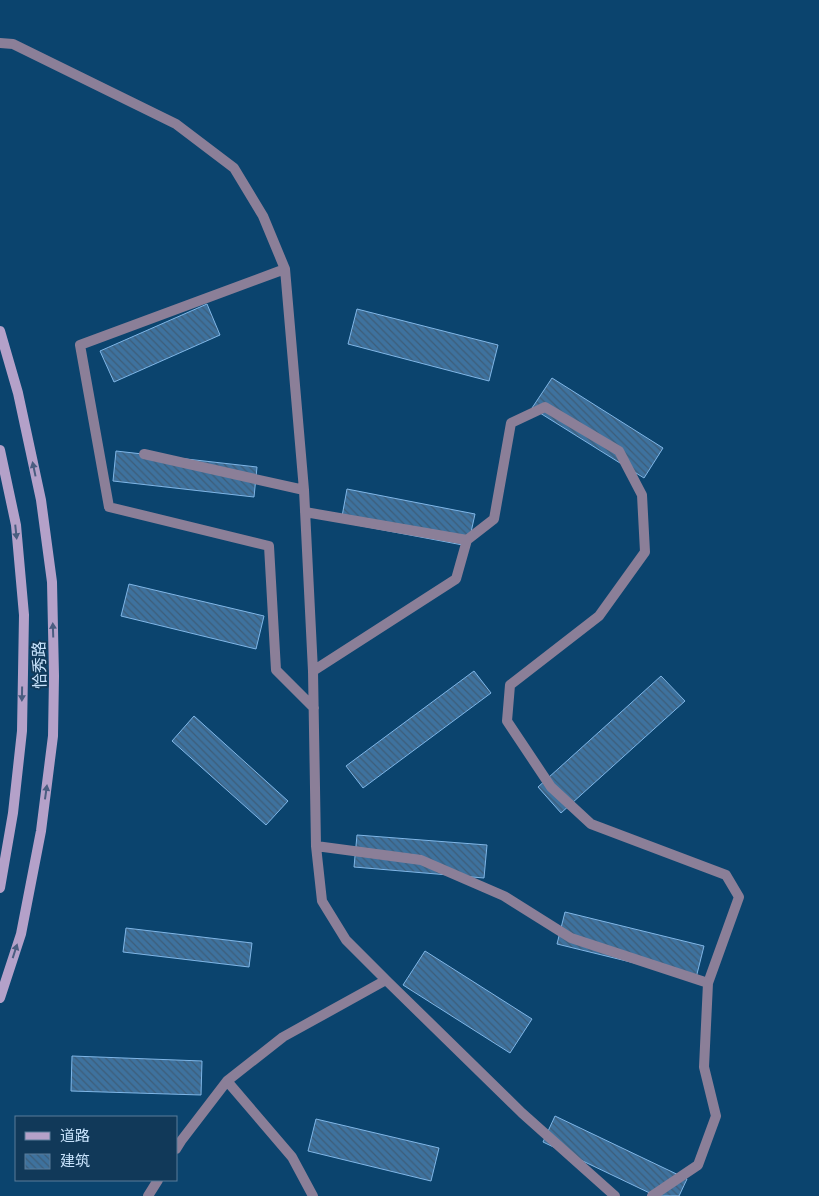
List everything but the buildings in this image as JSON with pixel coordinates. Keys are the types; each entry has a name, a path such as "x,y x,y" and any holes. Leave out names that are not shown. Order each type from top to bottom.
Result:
{"main road":[{"name":"恰秀路","path":"0,331 18,393 41,500 52,582 54,676 53,736 41,831 21,934 0,998"},
{"path":"0,450 16,525 24,615 22,731 13,813 0,888"}],"street":[{"path":"0,43 13,44 176,124 234,168 263,216 285,269 304,490 313,671 316,846 322,901 346,940 522,1113 615,1196"},
{"path":"285,269 80,345 109,507 269,546 276,670 314,708"},
{"path":"313,671 456,579 467,540 494,519 511,423 545,407 619,450 642,495 645,552 598,616 510,685 507,721 550,787 591,824 726,875 739,897 708,984 704,1067 716,1116 698,1165 652,1196"},
{"path":"144,454 304,490"},
{"path":"305,512 467,540"},
{"path":"316,846 421,860 504,896 571,938 708,984"},
{"path":"178,1146 228,1081 283,1037 386,980"},
{"path":"228,1081 292,1157 313,1196"},
{"path":"148,1196 157,1181"}]}
